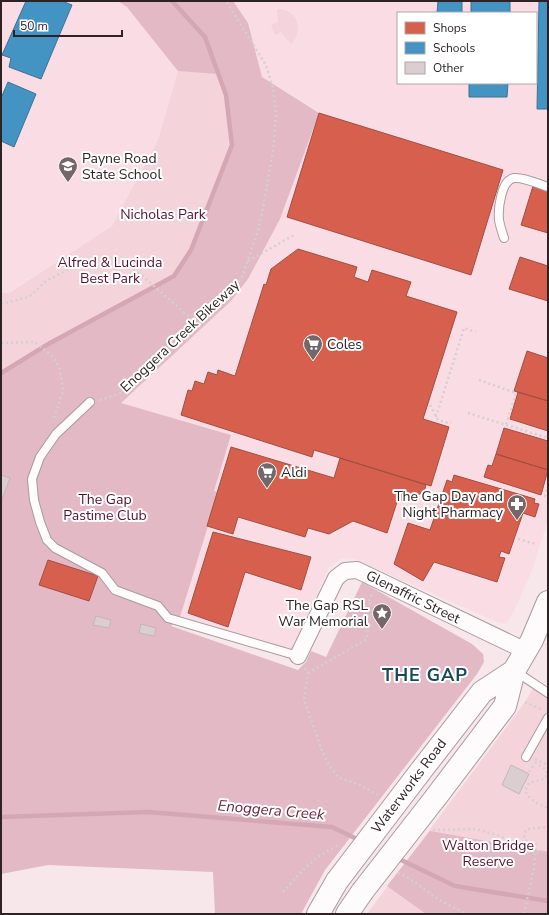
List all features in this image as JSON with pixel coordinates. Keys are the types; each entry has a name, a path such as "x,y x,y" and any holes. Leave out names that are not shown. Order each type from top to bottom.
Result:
{"main road":[{"name":"Waterworks Road","path":"347,914 362,892 505,706 514,671 538,628 548,602"},
{"name":"Waterworks Road","path":"318,914 337,880 482,692 514,671"}],"street":[{"name":"Glenaffric Street","path":"298,656 336,578 345,571 357,570 526,651"}],"lane":[{"path":"504,238 499,220 500,197 508,181 520,178 548,187"},
{"path":"90,402 56,434 40,457 32,479 34,500 47,540 55,548 102,573 115,590 158,606 168,618 298,656"},
{"path":"514,671 548,693"},
{"path":"530,758 548,718"}],"path":[{"name":"Enoggera Creek Bikeway","path":"90,402 125,392 179,334 232,290 242,277 248,261 258,231 266,192 273,151 276,113 273,88 266,65 226,1"},
{"path":"248,261 296,234"},
{"path":"1,304 29,297 46,281 80,263 112,264 139,273 194,321"},
{"path":"436,417 464,328 476,332"},
{"path":"1,343 35,342 54,358 60,369 63,392 50,428 56,434"},
{"path":"479,380 516,393 506,425"},
{"path":"430,405 438,420 448,423 451,422"},
{"path":"468,413 548,438"},
{"path":"437,424 440,421"},
{"path":"548,484 545,496 548,497"},
{"path":"518,539 536,544"},
{"path":"308,673 367,639 366,626 369,616 379,615 381,608 368,603 379,580"},
{"path":"525,702 548,713"},
{"path":"530,758 547,771 548,775 543,779"},
{"path":"548,779 529,783 525,791 529,798 534,802 548,808"},
{"path":"524,914 534,868 536,851 536,845 534,843 525,840 525,830 548,827"},
{"path":"536,851 548,851"}],"shaded area":[{"name":"Payne Road State School","path":"1,1 118,1 127,7 178,71 158,140 112,226 8,293 1,293"},
{"path":"233,1 548,1 548,520 531,573 514,611 506,624 497,622 354,559 343,558 329,567 294,646 291,649 286,650 180,617 208,526 217,492 214,491 231,435 120,403 231,301 248,279 319,112 262,77 248,23"}],"green space":[{"path":"118,1 205,37 226,95 232,145 191,250 174,276 50,343 1,373 1,293 9,293 112,226 158,140 178,71 127,7"},
{"name":"The Gap Pastime Club","path":"118,1 233,1 248,23 262,77 319,113 280,219 248,279 231,301 121,403 231,435 214,491 218,492 180,617 171,626 298,670 306,662 311,651 326,657 362,582 472,644 483,654 484,662 477,674 325,870 301,914 215,914 213,872 48,865 1,874 1,373 50,343 174,276 191,250 232,146 226,95 219,74 178,71 127,7"},
{"path":"277,9 290,12 297,21 298,33 291,44 281,32 275,35 271,25 278,22"},
{"name":"Walton Bridge Reserve","path":"535,685 548,691 548,914 367,914 525,702"},
{"path":"430,831 548,852 548,914 426,914 387,886"}],"building: Shops":[{"path":"319,113 503,170 471,275 287,217"},
{"path":"533,186 548,191 548,233 521,225"},
{"path":"298,249 357,267 354,277 368,282 372,270 411,282 406,296 457,312 423,419 449,427 431,486 314,450 312,457 181,415 188,390 192,391 195,381 204,384 208,372 217,375 218,370 235,376 264,284 266,285 271,269"},
{"path":"520,257 548,266 548,301 509,289"},
{"path":"527,351 548,358 548,401 514,391"},
{"path":"518,392 548,401 548,431 510,419"},
{"path":"504,428 548,441 548,470 496,454"},
{"path":"231,447 334,478 340,458 426,485 424,492 404,501 398,499 387,533 353,521 329,534 308,528 305,537 238,517 233,534 207,526"},
{"path":"496,454 548,470 541,495 484,477 488,465 492,466"},
{"path":"454,475 535,499 534,503 539,504 535,517 523,513 509,554 501,551 499,557 505,558 497,582 434,562 423,581 394,564 408,523 430,530 447,480 452,482"},
{"path":"213,532 311,557 301,590 245,572 228,627 188,613"},
{"path":"48,560 98,576 89,601 39,585"}],"building: Schools":[{"path":"26,1 62,1 72,5 41,79 9,67 11,58 2,55"},
{"path":"438,1 462,1 462,12 437,12"},
{"path":"471,1 510,1 510,12 471,12"},
{"path":"539,1 548,1 548,109 537,109"},
{"path":"8,82 36,94 14,147 1,141 1,98"},
{"path":"469,84 508,84 507,97 469,97"}],"building: Other":[{"path":"1,475 10,478 1,502"},
{"path":"96,616 111,620 109,628 93,625"},
{"path":"141,624 156,628 154,636 139,633"},
{"path":"511,765 529,774 519,794 502,785"}],"waterway":[{"name":"Enoggera Creek","path":"1,373 50,343 174,276 191,250 232,145 226,95 205,37 172,1"},
{"name":"Enoggera Creek","path":"1,817 148,812 332,827 361,841"},
{"name":"Enoggera Creek","path":"397,858 455,886 548,901"}],"place":[{"name":"Payne Road State School","path":"68,183"},
{"name":"Coles","path":"313,361"},
{"name":"Aldi","path":"267,489"},
{"name":"The Gap Day and Night Pharmacy","path":"517,521"},
{"name":"The Gap RSL War Memorial","path":"382,630"}],"district":[{"name":"THE GAP","path":"425,675"}],"park label":[{"name":"Nicholas Park","path":"163,214"},
{"name":"Alfred & Lucinda Best Park","path":"110,270"}]}
